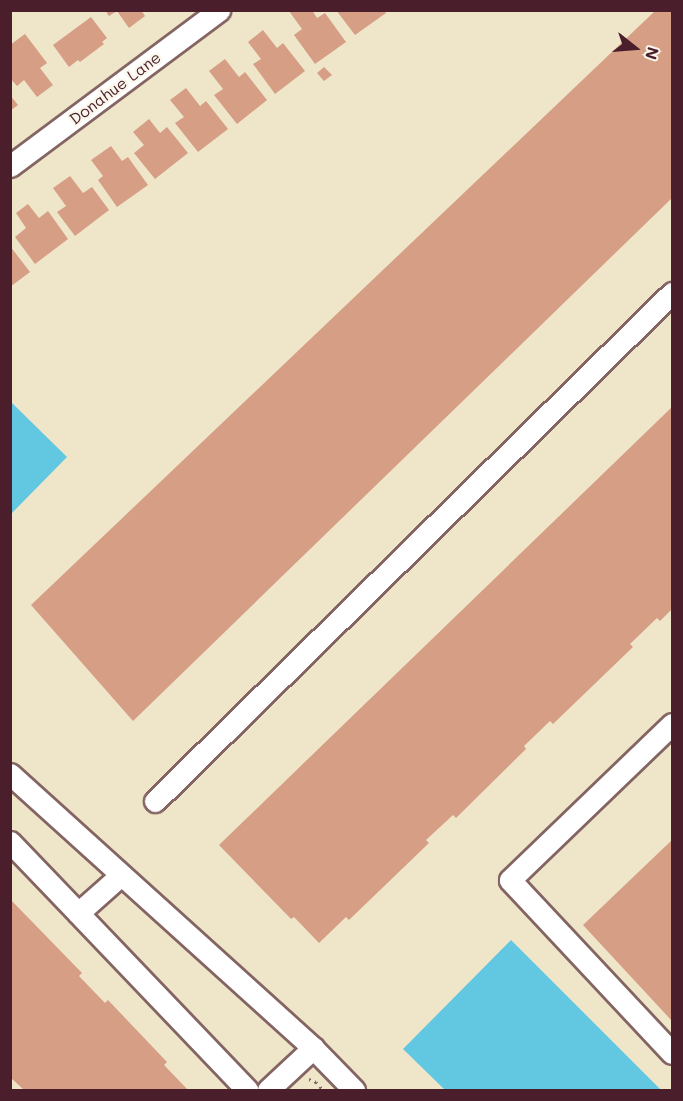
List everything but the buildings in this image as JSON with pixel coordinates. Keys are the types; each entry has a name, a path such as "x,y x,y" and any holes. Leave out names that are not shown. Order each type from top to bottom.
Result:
{"street":[{"name":"Donahue Lane","path":"10,166 219,10"},
{"path":"155,801 672,293"},
{"path":"672,724 510,880 672,1053"},
{"path":"10,774 313,1048 351,1089"},
{"path":"10,842 247,1090"},
{"path":"78,912 121,875"},
{"path":"268,1090 313,1048"}],"path":[{"path":"302,1080 312,1080 323,1090"}],"water":[{"path":"11,402 67,457 10,514"},
{"path":"511,940 661,1090 445,1090 403,1049"}]}
